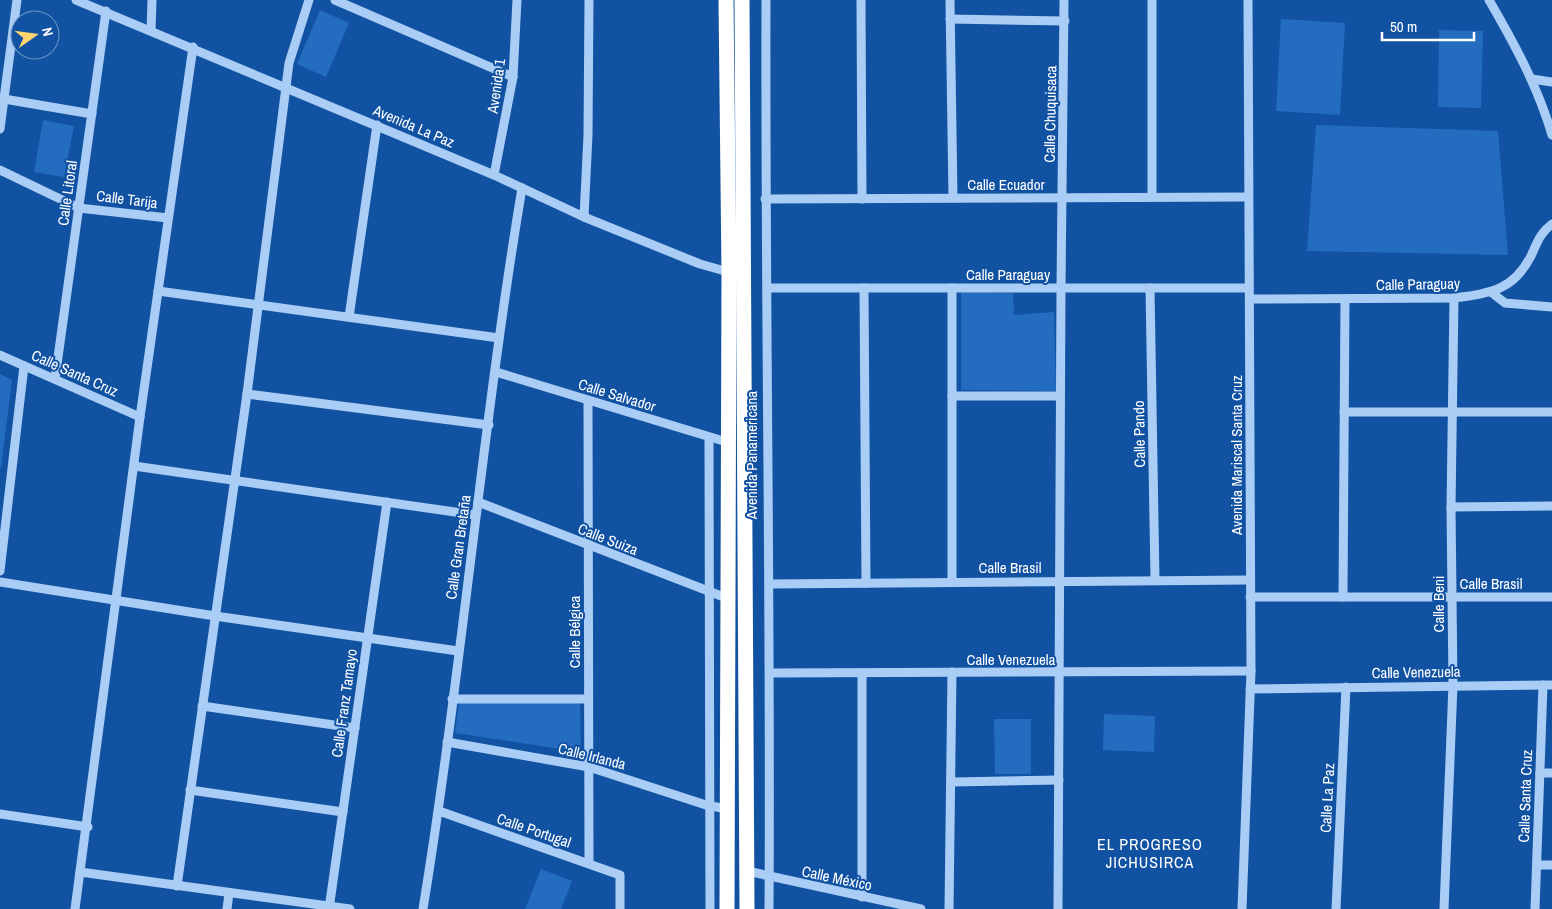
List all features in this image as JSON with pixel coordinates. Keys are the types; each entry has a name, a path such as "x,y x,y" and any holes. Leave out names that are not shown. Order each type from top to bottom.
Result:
{"highway":[{"name":"Avenida Panamericana","path":"726,0 736,273 747,909"},
{"name":"Avenida Panamericana","path":"728,909 730,444 742,0"}],"street":[{"path":"0,129 17,0"},
{"name":"Avenida La Paz","path":"76,0 193,47 286,89 377,125 584,216 700,264 736,273"},
{"path":"151,31 152,0"},
{"path":"177,886 247,394 289,64 309,0"},
{"path":"335,0 513,77"},
{"name":"Avenida 1","path":"494,175 513,77 517,0"},
{"path":"584,216 588,135 589,0"},
{"name":"Avenida Panamericana","path":"766,0 765,199 768,288 771,673 769,909"},
{"path":"861,0 862,198"},
{"path":"950,0 953,198"},
{"name":"Calle Chuquisaca","path":"1058,909 1060,288 1064,0"},
{"path":"1152,0 1152,197"},
{"name":"Avenida Mariscal Santa Cruz","path":"1242,909 1251,671 1250,299 1247,197 1248,0"},
{"path":"1489,0 1532,80 1544,108 1552,135"},
{"name":"Calle Litoral","path":"56,379 106,12"},
{"path":"950,19 1065,21"},
{"path":"75,909 88,826 140,417 193,47"},
{"path":"1532,80 1552,82"},
{"path":"4,99 92,114"},
{"path":"349,317 377,125"},
{"name":"Calle Tarija","path":"0,170 79,208 168,218"},
{"name":"Calle Gran Bretaña","path":"422,909 439,811 476,515 522,188"},
{"name":"Calle Ecuador","path":"765,199 1247,197"},
{"name":"Calle Paraguay","path":"1250,299 1454,298 1492,292 1509,285 1531,256 1536,241 1552,224"},
{"name":"Calle Paraguay","path":"768,288 1249,288"},
{"path":"864,288 866,583"},
{"path":"952,288 952,581"},
{"name":"Calle Pando","path":"1150,288 1155,580"},
{"path":"158,291 500,338"},
{"path":"1492,292 1504,303 1552,306"},
{"name":"Calle Beni","path":"1444,909 1453,685 1451,507 1454,298"},
{"path":"1343,597 1345,299"},
{"name":"Calle Santa Cruz","path":"0,355 140,417"},
{"path":"0,571 24,366"},
{"name":"Calle Salvador","path":"496,372 730,444"},
{"path":"247,394 489,425"},
{"path":"952,396 1060,396"},
{"name":"Calle Bélgica","path":"588,401 589,863"},
{"path":"1344,412 1552,412"},
{"path":"709,438 710,909"},
{"path":"134,466 234,482 476,515"},
{"name":"Calle Franz Tamayo","path":"329,907 387,502"},
{"name":"Calle Suiza","path":"478,502 729,599"},
{"path":"1451,507 1552,506"},
{"name":"Calle Brasil","path":"770,584 1060,580 1250,580"},
{"path":"0,582 458,652"},
{"name":"Calle Brasil","path":"1250,597 1552,596"},
{"name":"Calle Venezuela","path":"771,673 1251,671"},
{"path":"949,909 952,672"},
{"path":"862,673 862,897"},
{"name":"Calle Santa Cruz","path":"1535,909 1540,773 1547,685"},
{"name":"Calle Venezuela","path":"1250,689 1547,685"},
{"name":"Calle La Paz","path":"1336,909 1346,687"},
{"path":"452,699 588,699"},
{"path":"202,706 355,728"},
{"name":"Calle Irlanda","path":"447,742 589,767 710,806 727,809"},
{"path":"1540,773 1552,773"},
{"path":"952,782 1059,780"},
{"path":"190,790 343,812"},
{"name":"Calle Portugal","path":"439,811 620,874 620,909"},
{"path":"0,814 88,826"},
{"path":"1537,865 1552,865"},
{"name":"Calle México","path":"747,871 921,909"},
{"path":"80,872 350,909"},
{"path":"227,909 229,892"}],"shaded area":[{"path":"320,10 349,23 326,77 297,64"},
{"path":"1281,19 1345,23 1340,115 1276,111"},
{"path":"1439,30 1483,31 1481,108 1438,107"},
{"path":"43,120 74,126 64,177 34,172"},
{"path":"1316,125 1498,131 1508,255 1307,251"},
{"path":"961,292 1013,293 1014,315 1054,312 1056,391 961,390"},
{"path":"0,374 12,380 1,468 0,468"},
{"path":"459,702 580,702 581,752 455,733"},
{"path":"1104,714 1155,716 1154,752 1103,750"},
{"path":"994,719 1031,719 1031,774 995,774"},
{"path":"541,869 572,881 561,909 525,909"}],"district":[{"name":"EL PROGRESO JICHUSIRCA","path":"1150,853"}]}
